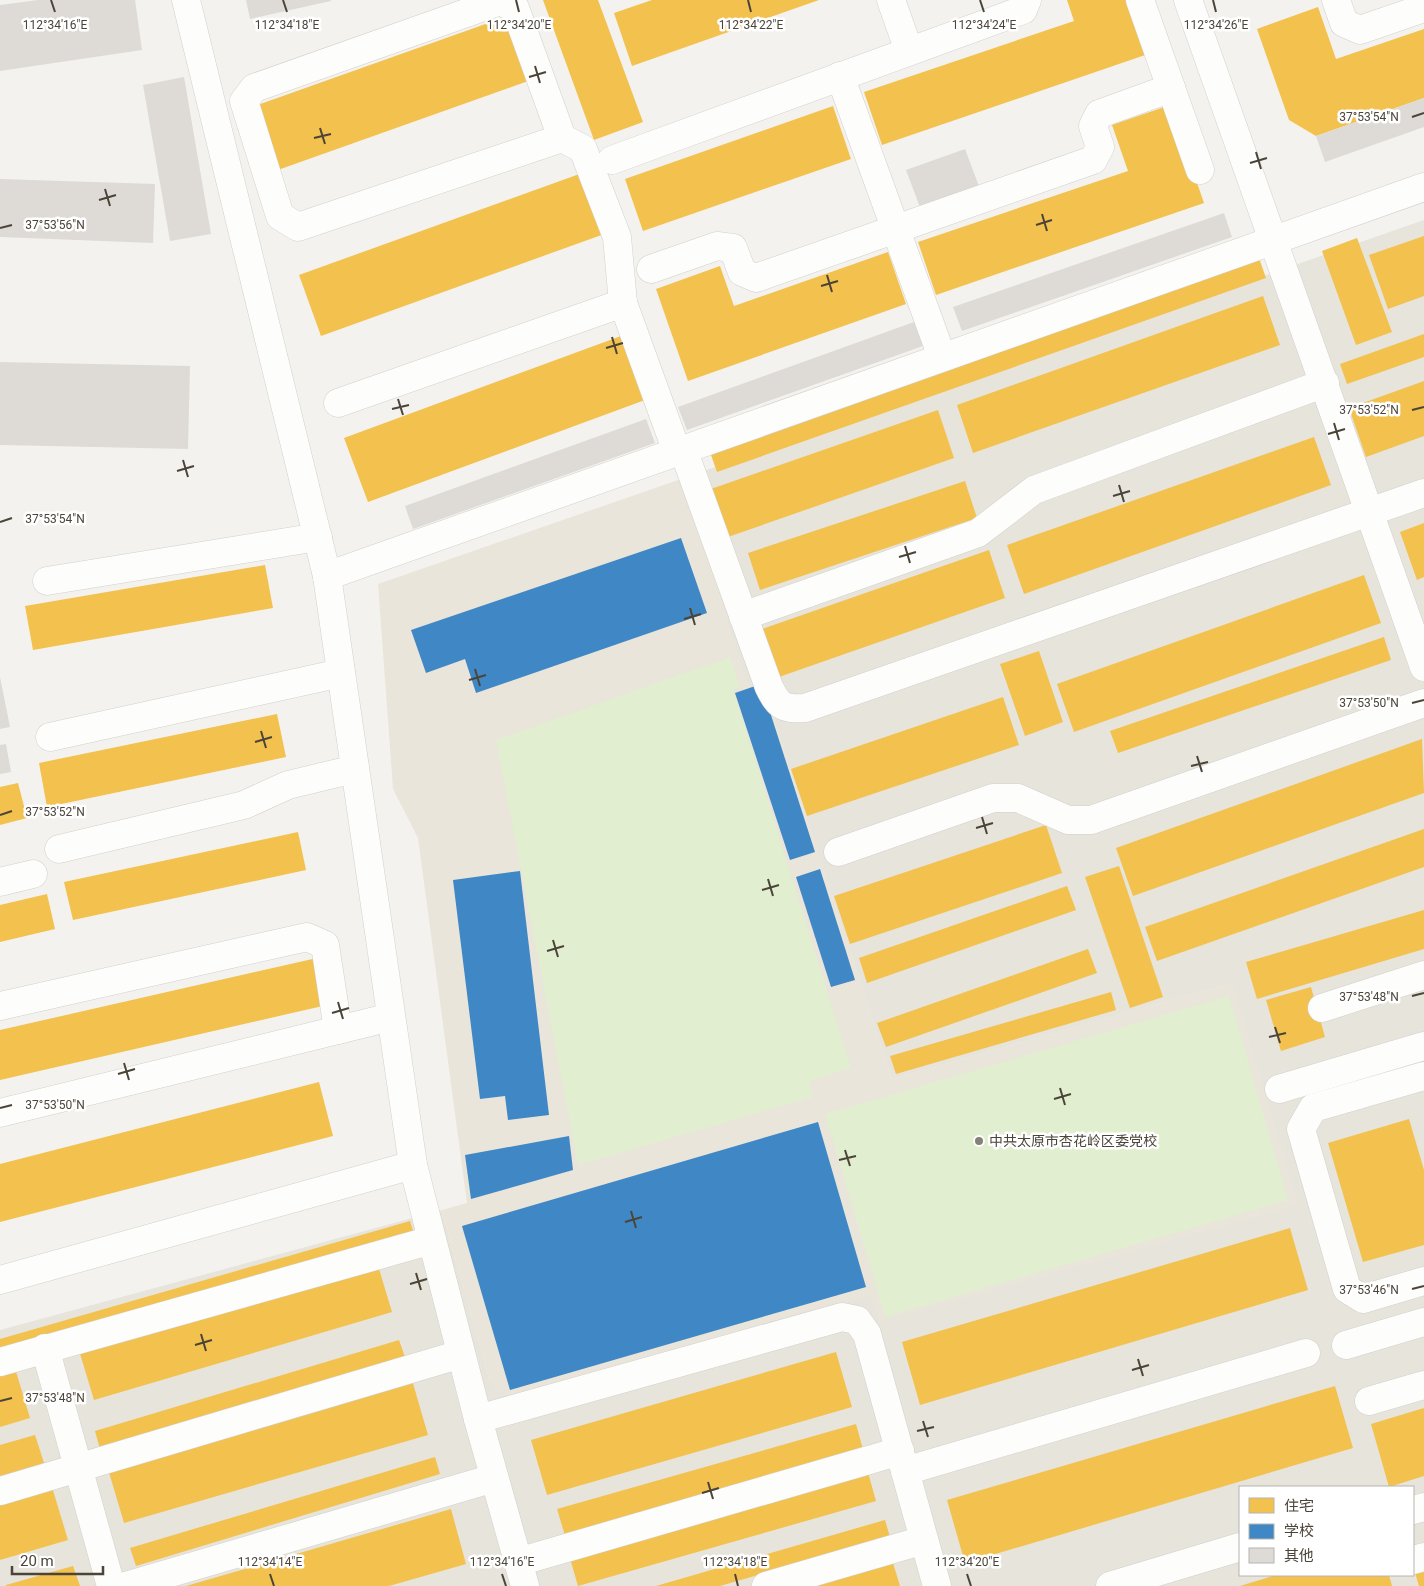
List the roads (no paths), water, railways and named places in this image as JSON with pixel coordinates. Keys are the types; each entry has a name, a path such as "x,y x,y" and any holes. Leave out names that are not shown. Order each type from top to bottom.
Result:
{"street":[{"path":"186,0 327,576 413,1165 478,1419 522,1574 902,1461 1306,1353"},
{"path":"891,0 909,51"},
{"path":"612,160 1023,10 1027,0"},
{"path":"1140,0 1200,170"},
{"path":"1188,0 1424,667"},
{"path":"1336,0 1344,23 1360,30 1424,8"},
{"path":"562,138 298,227 280,216 244,102 254,88 500,1 515,8 562,138 583,150 617,237 623,303 769,687 777,702 788,709 805,708 1424,493"},
{"path":"840,76 942,357"},
{"path":"651,269 718,246 733,248 742,272 756,278 1093,160 1100,147 1093,126 1099,114 1171,88"},
{"path":"327,576 1424,187"},
{"path":"338,403 623,303"},
{"path":"743,616 978,533 1034,490 1324,383"},
{"path":"47,581 318,537"},
{"path":"50,737 341,673"},
{"path":"838,852 993,798 1018,798 1068,820 1091,820 1424,703"},
{"path":"59,849 244,805 288,785 355,769"},
{"path":"0,882 33,874"},
{"path":"0,1006 307,937 325,945 338,1030"},
{"path":"1322,1008 1424,974"},
{"path":"0,1113 391,1017"},
{"path":"1279,1089 1424,1046"},
{"path":"1424,1076 1313,1108 1300,1129 1346,1289 1363,1299 1424,1281"},
{"path":"0,1280 413,1165"},
{"path":"0,1362 432,1240"},
{"path":"478,1419 842,1317 857,1320 867,1334 937,1586"},
{"path":"1346,1345 1424,1322"},
{"path":"45,1348 111,1586"},
{"path":"0,1491 461,1354"},
{"path":"1369,1401 1424,1385"},
{"path":"126,1586 494,1478"},
{"path":"766,1586 924,1540"},
{"path":"1110,1586 1239,1547"}],"place":[{"name":"中共太原市杏花岭区委党校","path":"979,1141"}]}
